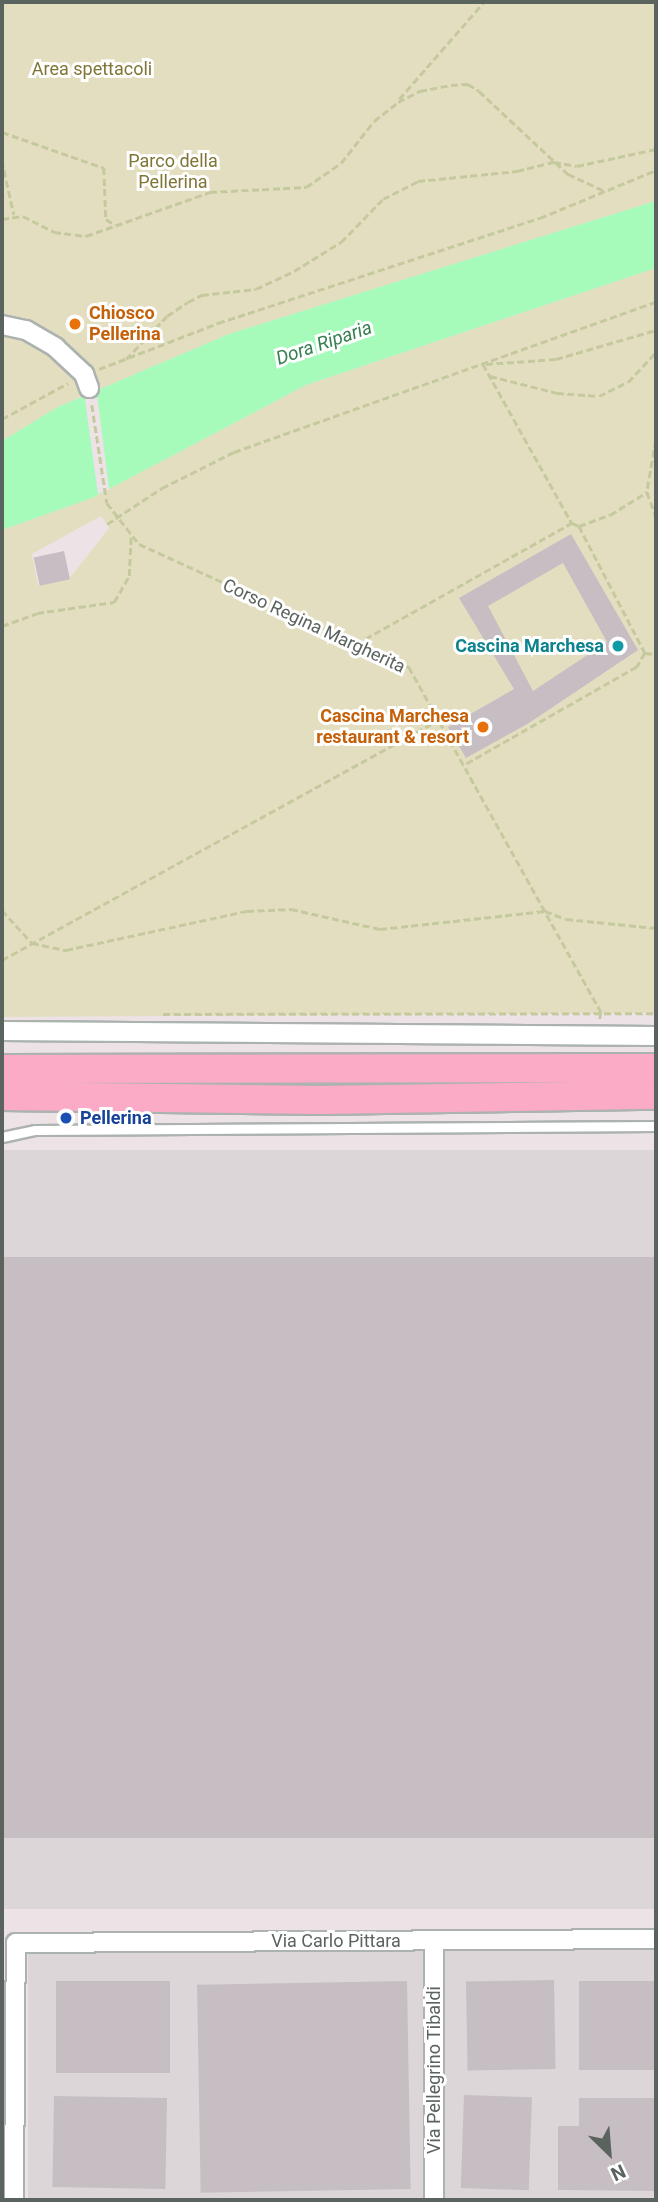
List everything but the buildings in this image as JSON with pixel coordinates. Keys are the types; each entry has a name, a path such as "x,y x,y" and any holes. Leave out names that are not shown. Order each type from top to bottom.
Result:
{"main road":[{"path":"2,1069 656,1068"},
{"path":"2,1096 321,1100 656,1095"}],"street":[{"path":"2,325 26,330 55,347 87,381"},
{"path":"2,1031 656,1036"},
{"name":"Via Carlo Pittara","path":"14,2200 16,1943 656,1939"},
{"name":"Via Pellegrino Tibaldi","path":"434,1940 434,2200"}],"lane":[{"path":"2,1137 35,1130 656,1126"}],"path":[{"path":"2,219 14,216 70,236 86,236 210,192 306,187 341,163 374,121 394,104 484,2"},
{"path":"394,104 435,86 468,84 554,162 584,184 604,191"},
{"path":"2,132 104,168 106,219 115,225"},
{"path":"125,360 167,316 188,302 202,295 256,289 294,271 341,242 383,199 418,181 517,171 554,162 578,166 656,149"},
{"path":"2,160 14,216"},
{"path":"2,419 87,381 125,360 218,323 527,222 656,170"},
{"path":"107,524 162,488 234,452 656,302"},
{"path":"483,363 556,359 656,330"},
{"path":"490,376 557,393 598,396 628,382 656,352"},
{"path":"483,363 572,523 579,526 645,653"},
{"name":"Corso Regina Margherita","path":"87,381 107,503 116,518 139,544 409,667 437,722 601,1012"},
{"path":"656,440 647,492 656,517"},
{"path":"579,526 610,515 647,492"},
{"path":"356,644 572,523"},
{"path":"2,626 37,613 114,602 129,576 131,535"},
{"path":"645,653 656,654"},
{"path":"463,766 637,667 645,653"},
{"path":"2,960 437,722"},
{"path":"2,910 32,943 66,950 247,911 291,909 380,929 545,911 566,919 656,928"},
{"path":"599,1037 601,1012"},
{"path":"155,1014 656,1013"}],"shaded area":[{"path":"2,1150 656,1150 656,1909 2,1909"},
{"path":"28,1948 656,1948 656,2200 28,2200"}],"green space":[{"name":"Parco della Pellerina","path":"2,2 656,2 656,201 229,334 58,407 2,441"},
{"path":"656,268 656,1013 2,1017 2,530 92,498 306,385","holes":["101,516 109,528 69,579 38,585 32,554"]}],"water":[{"name":"Dora Riparia","path":"656,201 656,268 306,385 92,498 2,530 2,441 58,407 229,334"}],"pier":[{"path":"96,386 109,489 98,494 84,392"}],"place":[{"name":"Chiosco Pellerina","path":"75,324"},
{"name":"Cascina Marchesa","path":"618,646"},
{"name":"Cascina Marchesa restaurant & resort","path":"483,727"},
{"name":"Pellerina","path":"66,1118"}],"park label":[{"name":"Area spettacoli","path":"92,69"}]}
